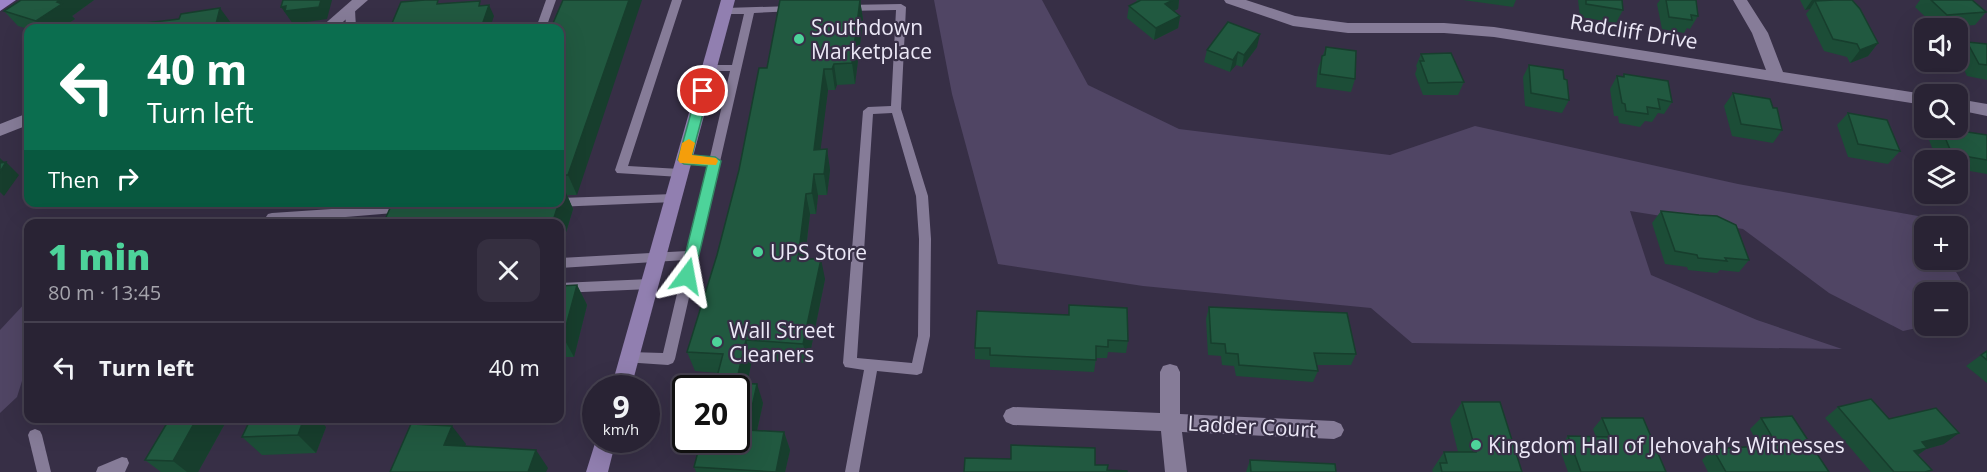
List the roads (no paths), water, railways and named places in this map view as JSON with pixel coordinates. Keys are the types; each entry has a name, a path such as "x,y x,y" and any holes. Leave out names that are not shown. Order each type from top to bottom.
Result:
{"main road":[{"path":"0,6 9,0"}],"street":[{"name":"Radcliff Drive","path":"1231,0 1293,21 1348,28 1444,28 1494,32 1914,98"},
{"path":"1740,0 1760,33 1776,75"},
{"path":"332,24 356,5"},
{"path":"624,375 726,6"},
{"path":"1968,107 1987,110"},
{"path":"0,130 24,121"},
{"name":"Ladder Court","path":"1170,372 1170,422 1176,472"},
{"name":"Ladder Court","path":"1012,416 1334,430"},
{"path":"597,472 602,453"}],"lane":[{"path":"543,24 552,0"},
{"path":"677,0 621,170 682,166 715,161"},
{"path":"833,8 901,3 896,110 922,196 925,239 924,336 917,369 850,363 868,111 896,110"},
{"path":"352,24 356,5"},
{"path":"726,6 750,10 765,5 810,9"},
{"path":"629,358 668,359 750,10"},
{"path":"709,68 737,68"},
{"path":"564,202 674,198"},
{"path":"271,219 272,217 418,207"},
{"path":"405,219 418,207"},
{"path":"564,263 692,255"},
{"path":"564,288 650,285"},
{"path":"852,472 872,365"},
{"path":"35,435 44,472"},
{"path":"103,472 122,463 117,472"}],"place":[{"name":"Southdown Marketplace","path":"799,39"},
{"name":"UPS Store","path":"758,252"},
{"name":"Wall Street Cleaners","path":"717,342"},
{"name":"Kingdom Hall of Jehovah’s Witnesses","path":"1476,445"}]}
